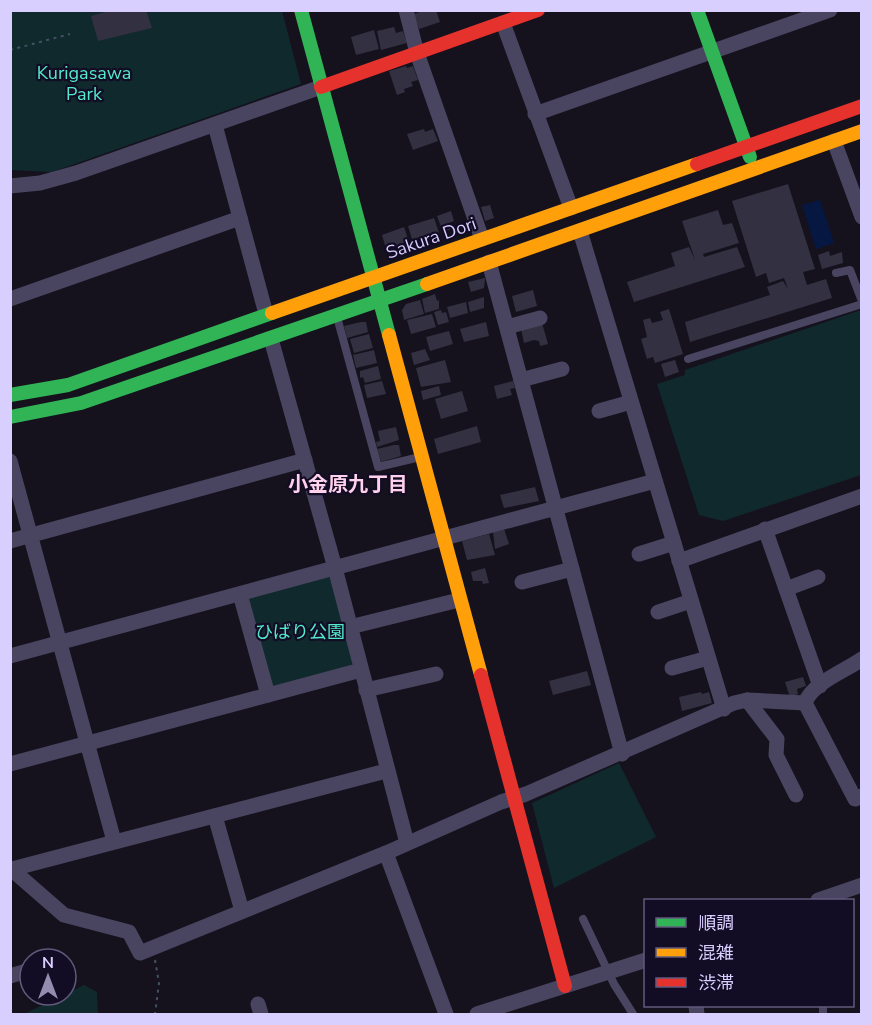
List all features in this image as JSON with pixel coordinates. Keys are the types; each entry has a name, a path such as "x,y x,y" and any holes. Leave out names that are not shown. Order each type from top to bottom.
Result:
{"street":[{"path":"301,10 565,986"},
{"path":"406,10 417,53 482,239"},
{"path":"10,186 40,183 76,173 538,10"},
{"path":"697,10 754,170"},
{"path":"535,114 830,10"},
{"path":"503,23 580,231 724,709"},
{"name":"Sakura Dori","path":"10,395 68,385 861,106"},
{"path":"215,125 266,314"},
{"path":"10,417 81,403 271,339 861,131"},
{"path":"834,141 861,218"},
{"path":"10,298 240,218"},
{"path":"489,262 622,754"},
{"path":"507,327 540,318"},
{"path":"271,339 335,568 386,771 407,843"},
{"path":"520,380 562,369"},
{"path":"599,411 631,402"},
{"path":"10,541 304,460"},
{"path":"10,461 114,841"},
{"path":"10,656 655,481"},
{"path":"679,561 861,496"},
{"path":"765,530 820,686"},
{"path":"639,554 674,543"},
{"path":"522,582 572,569"},
{"path":"786,589 818,577"},
{"path":"240,594 268,694"},
{"path":"350,627 459,600"},
{"path":"658,612 691,601"},
{"path":"672,668 708,658"},
{"path":"859,666 820,686 807,696 805,703 855,799 861,796"},
{"path":"10,764 361,669"},
{"path":"366,690 436,674"},
{"path":"11,869 64,915 129,932 140,953 386,853 747,700 805,703"},
{"path":"747,700 777,739 776,755 796,795"},
{"path":"11,869 386,771"},
{"path":"215,816 242,911"},
{"path":"386,853 446,1014"},
{"path":"826,899 861,885"},
{"path":"477,1014 644,960"}],"lane":[{"path":"688,359 861,303 850,270 836,273"},
{"path":"336,315 378,467 421,456"},
{"path":"583,919 633,1014"}],"path":[{"path":"10,50 70,34"},
{"path":"153,949 159,983 155,1014"}],"green space":[{"name":"Kurigasawa Park","path":"10,11 282,11 301,84 52,172 11,170"},
{"path":"861,310 861,475 723,521 699,515 657,384 685,375 685,370"},
{"name":"ひばり公園","path":"325,576 331,578 353,661 351,667 273,686 269,684 247,602 249,596"},
{"path":"619,763 656,837 554,888 532,803"},
{"path":"84,985 97,992 98,1014 24,1014 38,1007 78,1007 78,988"}],"water":[{"path":"820,200 834,243 816,249 802,205"}],"building":[{"path":"112,10 146,10 152,28 98,41 91,16"},
{"path":"425,10 436,10 440,22 419,29 414,14"},
{"path":"394,27 396,33 403,31 407,43 381,50 377,31"},
{"path":"374,30 379,49 356,55 351,37"},
{"path":"406,66 407,68 413,66 418,80 411,82 413,86 397,95 389,71"},
{"path":"424,129 425,132 433,129 438,141 413,150 407,134"},
{"path":"788,184 815,269 803,272 807,285 826,279 832,298 690,342 685,322 770,295 767,287 783,281 788,289 784,278 769,283 766,273 756,277 732,201"},
{"path":"490,205 494,218 485,221 481,207"},
{"path":"718,210 723,225 732,223 739,243 703,254 704,257 737,247 745,267 634,302 627,282 675,266 671,253 689,247 695,260 682,221"},
{"path":"451,211 454,221 449,223 451,229 443,232 437,216"},
{"path":"434,218 439,233 412,239 408,226"},
{"path":"404,227 409,242 387,252 382,235"},
{"path":"829,251 830,256 842,252 843,263 822,269 818,255"},
{"path":"485,278 484,288 471,292 468,282"},
{"path":"533,290 537,306 516,312 512,296"},
{"path":"435,294 437,301 439,300 439,309 425,313 422,299"},
{"path":"484,297 484,308 470,312 468,302"},
{"path":"420,300 424,314 404,320 402,310 406,304"},
{"path":"466,302 468,313 450,318 447,307"},
{"path":"669,309 683,354 655,363 653,357 647,359 641,339 647,337 643,320 650,318 652,323 663,320 660,312"},
{"path":"441,310 442,313 446,312 449,322 438,325 434,312"},
{"path":"432,314 436,327 411,334 407,320"},
{"path":"366,322 368,332 347,338 344,326"},
{"path":"486,322 489,336 464,342 460,329"},
{"path":"542,323 548,344 540,346 539,341 534,340 524,343 521,329"},
{"path":"449,331 453,344 430,351 426,337"},
{"path":"369,334 373,348 354,353 350,339"},
{"path":"425,349 430,360 414,365 411,353"},
{"path":"374,350 377,363 356,368 353,355"},
{"path":"445,360 451,382 421,387 416,368"},
{"path":"675,360 679,372 665,377 661,364"},
{"path":"378,366 381,379 365,383 363,377 360,378 360,371"},
{"path":"382,381 386,394 367,398 364,385"},
{"path":"513,381 515,388 510,389 512,395 497,399 494,386"},
{"path":"439,386 441,395 423,400 421,391"},
{"path":"462,391 468,411 441,419 435,399"},
{"path":"477,426 481,442 438,454 434,439"},
{"path":"396,427 399,440 377,447 376,442 380,441 378,431"},
{"path":"399,445 401,456 381,462 377,449"},
{"path":"535,487 539,501 504,508 500,495"},
{"path":"504,529 509,544 495,549 493,532"},
{"path":"489,534 495,555 467,560 462,541"},
{"path":"485,568 489,583 473,581 471,572"},
{"path":"587,671 591,685 553,695 549,681"},
{"path":"803,677 806,686 797,689 798,694 790,697 785,682"},
{"path":"701,692 702,694 709,692 712,703 682,711 679,697"}],"traffic: fast":[{"path":"301,10 389,335"},
{"path":"697,10 750,157"},
{"path":"10,417 81,403 427,284"},
{"path":"10,395 68,385 272,313"}],"traffic: slow":[{"path":"427,284 862,131"},
{"path":"272,313 697,164"},
{"path":"389,335 481,675"}],"traffic: jam":[{"path":"321,87 538,10"},
{"path":"697,164 862,106"},
{"path":"481,675 565,986"}],"district":[{"name":"小金原九丁目","path":"348,484"}]}
